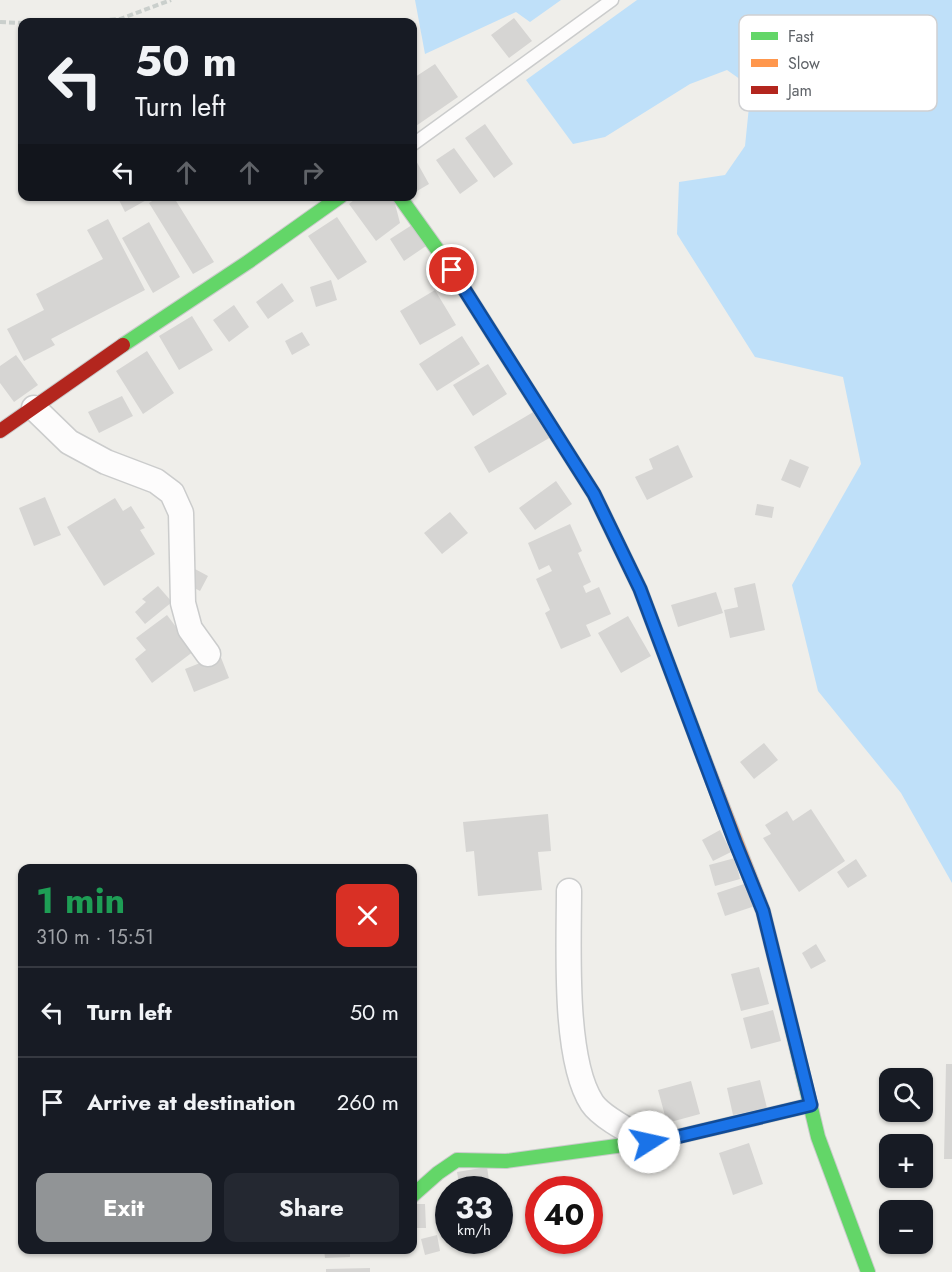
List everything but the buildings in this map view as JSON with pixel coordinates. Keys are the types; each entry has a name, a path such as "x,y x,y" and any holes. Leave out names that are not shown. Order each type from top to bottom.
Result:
{"street":[{"path":"0,431 334,201"},
{"path":"403,201 452,270 594,494 640,589 763,911 818,1137 868,1272"},
{"path":"34,408 69,442 106,462 156,481 172,493 181,513 183,603 190,629 208,654"},
{"path":"569,891 570,997 577,1067 593,1104 619,1126 649,1142"},
{"path":"417,1192 438,1173 457,1161 506,1161 668,1139 811,1105"}],"lane":[{"path":"417,141 612,0"}],"path":[{"path":"123,18 171,0"},
{"path":"0,22 18,23"}],"water":[{"path":"415,0 561,0 530,22 516,12 425,54"},
{"path":"637,0 952,0 952,883 901,793 818,691 792,585 861,464 843,377 755,357 677,234 679,182 725,175 745,146 749,111 937,111 937,15 739,15 739,78 727,70 690,84 605,137 573,144 526,80"}],"traffic: fast":[{"path":"123,345 248,262 334,201"},
{"path":"403,201 452,270 594,494 640,589 704,759"},
{"path":"787,1008 818,1137 868,1272"},
{"path":"417,1192 457,1160 506,1161 668,1139 811,1105"}],"traffic: slow":[{"path":"704,759 763,911 787,1008"}],"traffic: jam":[{"path":"0,431 123,345"}],"route":[{"path":"452,270 594,494 640,589 763,911 811,1105 649,1142"}]}
